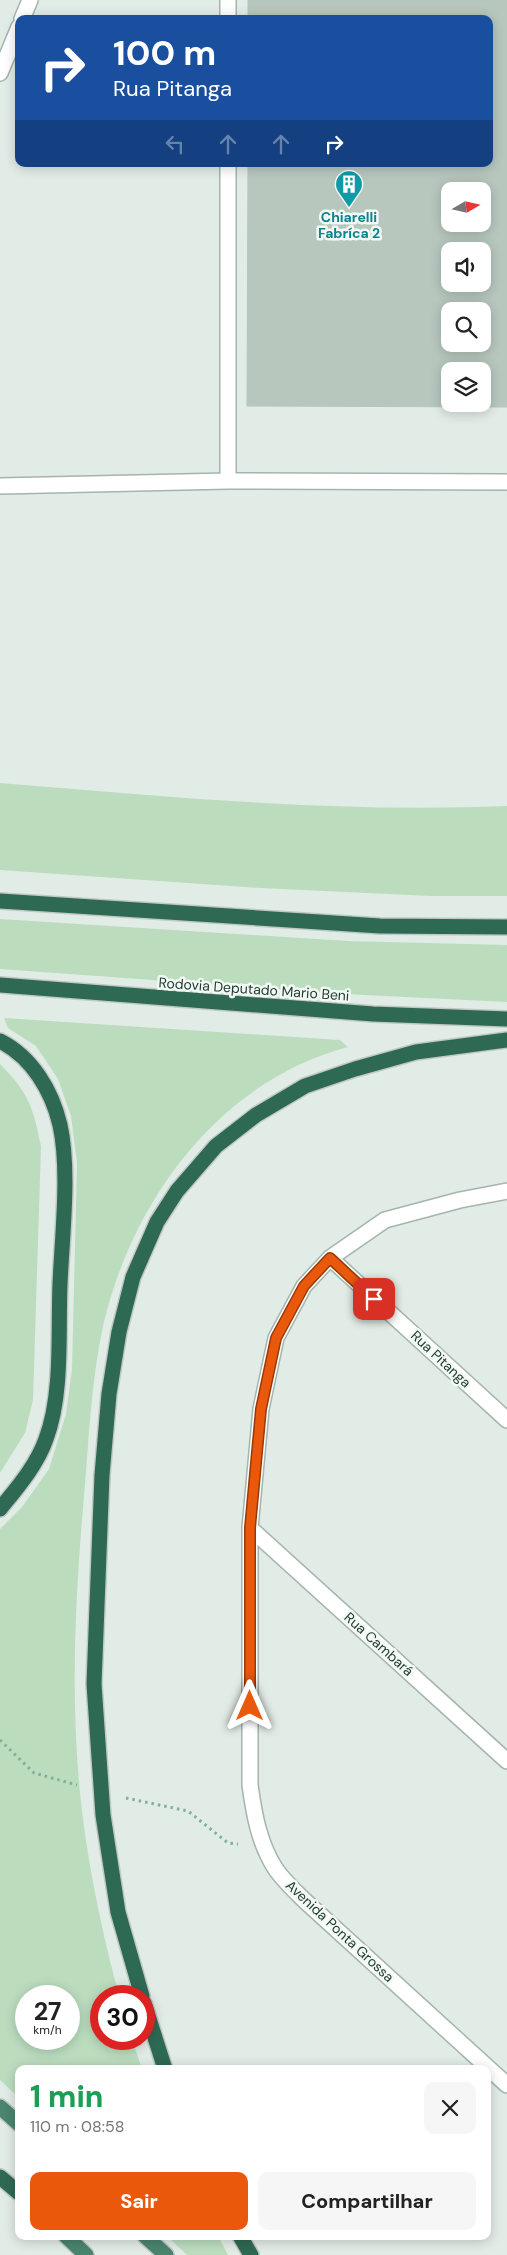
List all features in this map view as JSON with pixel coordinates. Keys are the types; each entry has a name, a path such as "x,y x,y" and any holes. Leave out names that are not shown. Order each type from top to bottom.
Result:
{"highway":[{"path":"0,901 380,926 507,927"},
{"name":"Rodovia Deputado Mario Beni","path":"0,986 373,1014 507,1019"},
{"path":"139,1985 118,1912 102,1792 94,1684 102,1475 109,1394 119,1332 134,1277 156,1222 178,1191 216,1146 256,1115 305,1086 416,1052 507,1040"},
{"path":"0,1041 30,1064 51,1095 60,1126 65,1180 56,1394 46,1439 24,1479 0,1509"},
{"path":"155,2039 163,2065"},
{"path":"0,2107 15,2120"},
{"path":"0,2170 15,2187"},
{"path":"0,2177 15,2189"},
{"path":"70,2240 86,2255"},
{"path":"149,2240 166,2255"},
{"path":"242,2240 251,2255"}],"street":[{"path":"24,15 30,0"},
{"path":"228,0 228,15"},
{"path":"1,69 15,36"},
{"path":"228,167 228,481"},
{"path":"0,486 228,481 507,482"},
{"name":"Avenida Ponta Grossa","path":"485,2065 304,1900 275,1869 264,1848 255,1817 250,1785 250,1528 261,1409 276,1338 304,1286 330,1258 385,1220 460,1200 507,1191"},
{"name":"Rua Pitanga","path":"330,1258 507,1420"},
{"name":"Rua Cambará","path":"250,1528 507,1761"},
{"name":"Avenida Ponta Grossa","path":"491,2070 507,2085"}],"path":[{"path":"0,1740 34,1773 102,1792 188,1812 228,1842"}],"green space":[{"path":"0,783 190,798 316,805 443,808 507,806 507,896 431,896 260,888 0,870"},
{"path":"0,919 348,941 507,945 507,1002 344,994 0,969"},
{"path":"4,1018 340,1040 348,1047 302,1063 260,1087 222,1116 189,1151 161,1189 137,1232 118,1276 104,1322 96,1365 91,1409 78,1581 75,1708 80,1792 85,1834 100,1916 116,1985 90,1985 90,2050 136,2050 141,2065 15,2065 15,2094 0,2080 0,1529 22,1507 49,1469 66,1414 72,1369 77,1163 71,1116 58,1079 36,1046 8,1028"},
{"path":"0,1064 24,1092 32,1111 41,1146 33,1400 25,1433 0,1473"},
{"path":"171,2240 220,2240 228,2255 187,2255"}],"building":[{"name":"Chiarelli Fabríca 2","path":"248,0 507,0 507,407 491,407 491,362 441,362 441,407 247,406 248,167 493,167 493,15 248,15"}],"place":[{"name":"Chiarelli Fabríca 2","path":"349,208"}],"route":[{"path":"250,1706 250,1528 261,1409 276,1338 304,1286 330,1258 374,1299"}]}
